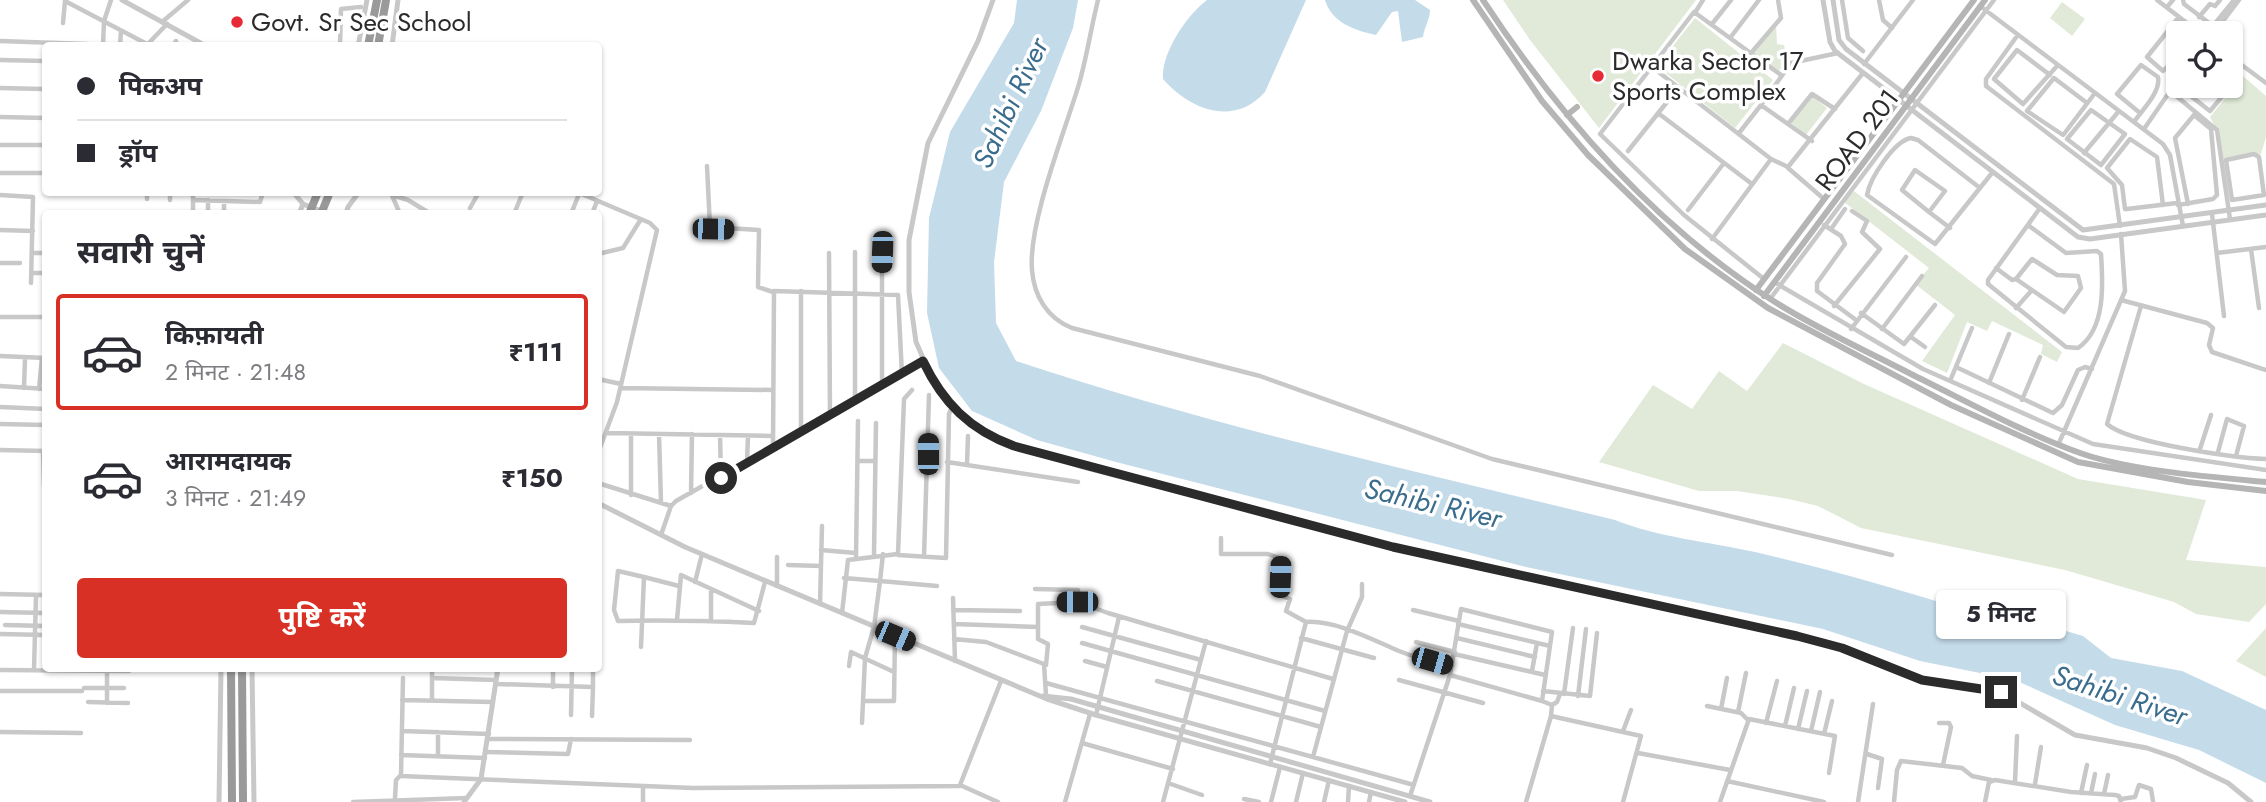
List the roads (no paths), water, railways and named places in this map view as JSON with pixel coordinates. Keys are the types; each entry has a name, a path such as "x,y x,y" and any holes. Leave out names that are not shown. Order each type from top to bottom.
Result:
{"highway":[{"path":"369,42 377,0"},
{"path":"379,42 386,0"},
{"path":"231,672 232,802"},
{"path":"243,672 243,802"}],"main road":[{"path":"1473,0 1542,101 1588,155 1685,249 1759,302 1838,347 1951,405 2078,462 2188,482 2266,491"},
{"path":"1483,0 1567,115 1675,227 1721,265 1767,297 1956,397 2084,454 2132,464 2266,482"},
{"name":"ROAD 201","path":"1751,297 1974,0"},
{"name":"ROAD 201","path":"1759,302 1767,297 1777,284 1983,6"},
{"path":"1567,115 1577,107"}],"street":[{"path":"103,42 104,21 111,0"},
{"path":"122,0 199,42"},
{"path":"149,42 188,0"},
{"path":"359,42 367,0"},
{"path":"393,42 398,0"},
{"path":"993,0 978,41 933,131 923,161 910,232 909,276 912,328 923,361 935,385 952,407 984,434 1083,467 1393,547 1797,636 1848,650 1922,680 2001,692 2075,735 2147,748 2176,758 2228,783 2251,802"},
{"path":"1098,0 1080,80 1055,160 1032,252 1032,273 1038,295 1048,313 1059,322 1072,328 1260,376 1492,459 1892,555"},
{"path":"1703,0 1600,134 1712,239 1764,279"},
{"path":"1712,24 1731,0"},
{"path":"1730,38 1759,0"},
{"path":"1751,53 1781,19 1778,0"},
{"path":"1824,0 1830,42 1838,53 1902,98"},
{"path":"1833,0 1839,40 1864,64 1992,173 2083,239 2266,215"},
{"path":"1842,0 1848,38 1863,51"},
{"path":"1879,0 1883,20 1892,28"},
{"path":"1864,64 1913,0"},
{"path":"1994,0 1983,6 2017,36 2144,129 2170,155 2183,226"},
{"path":"2157,0 2184,21"},
{"path":"2167,8 2173,0"},
{"path":"2183,0 2184,5 2205,21"},
{"path":"2199,17 2209,2 2215,6 2220,0"},
{"path":"2223,21 2239,0"},
{"path":"63,23 65,1 141,42"},
{"path":"2217,21 2231,1"},
{"path":"340,42 342,8 360,7"},
{"path":"1695,12 1781,75"},
{"path":"2176,21 2179,17"},
{"path":"120,42 121,31"},
{"path":"2166,33 2147,57 2161,71 2166,67"},
{"path":"2017,36 1986,79 1986,86 2114,184 2120,226"},
{"path":"0,41 42,42"},
{"path":"2050,75 2017,50 1994,79 2023,104 2050,75 2057,66"},
{"path":"1739,133 1793,62 1838,53"},
{"path":"0,60 42,61"},
{"path":"2134,122 2140,113 2160,82 2158,77 2141,65 2117,94 2140,113"},
{"path":"2243,66 2266,83"},
{"path":"1652,67 1771,159 1788,167 1825,199"},
{"path":"1788,167 1812,141 1863,72"},
{"path":"2087,103 2054,78 2027,111 2063,135 2095,93"},
{"path":"1628,151 1679,87"},
{"path":"0,88 42,89"},
{"path":"1788,124 1812,94 1835,109"},
{"path":"2144,129 2166,95"},
{"path":"2179,98 2217,130 2230,219"},
{"path":"2193,98 2210,111 2221,98"},
{"path":"1761,105 1812,141"},
{"path":"1911,105 2011,175 2083,230 2266,205"},
{"path":"1911,105 1825,225 1777,284 1851,329 1950,381 2064,433 2093,444 2266,470"},
{"path":"2089,110 2110,122 2125,136 2102,164 2084,153 2067,139 2089,110"},
{"path":"2084,153 2119,111"},
{"path":"1658,113 1752,184"},
{"path":"2163,205 2157,157 2130,139 2107,168 2122,185 2124,209 2188,204 2217,195 2211,129 2194,115 2175,138 2188,204"},
{"path":"0,117 42,118"},
{"path":"1980,188 1917,138 1909,138 1899,144 1869,187 1868,198 1932,243 1939,242 1992,173"},
{"path":"0,145 42,145"},
{"path":"2258,154 2264,170 2264,195 2232,200 2228,157 2258,154"},
{"path":"1712,239 1771,159"},
{"path":"1688,210 1724,163"},
{"path":"707,166 710,227 760,230 758,287 774,292 899,295 902,374"},
{"path":"1929,212 1945,191 1915,170 1902,190 1929,212 1950,228"},
{"path":"0,173 42,173"},
{"path":"2006,183 2011,175"},
{"path":"0,195 33,197 31,283"},
{"path":"193,196 193,210"},
{"path":"193,200 260,202 262,196"},
{"path":"296,196 303,204 319,210"},
{"path":"397,196 424,210"},
{"path":"470,208 477,196"},
{"path":"585,196 656,226 657,233 621,386 602,444"},
{"path":"208,200 208,210"},
{"path":"224,201 224,210"},
{"path":"594,210 597,201"},
{"path":"301,210 303,204"},
{"path":"2028,225 2066,253 2100,252 2103,298 2092,330 2078,348 2066,346 1988,284 1996,268 2040,208"},
{"path":"1831,229 1845,209"},
{"path":"1834,306 1880,249 1862,232 1867,221 1852,211"},
{"path":"2212,214 2224,316"},
{"path":"602,253 623,248 641,219"},
{"path":"1825,225 1843,238 1845,246 1816,289 1834,306 1856,320"},
{"path":"0,230 33,231"},
{"path":"2059,443 2121,300 2125,286 2121,234"},
{"path":"2217,253 2266,247"},
{"path":"2251,249 2259,308"},
{"path":"855,252 855,401"},
{"path":"882,252 882,386"},
{"path":"32,253 42,253"},
{"path":"829,253 830,416"},
{"path":"1851,329 1906,257"},
{"path":"1996,268 2064,312 2081,288 2078,276 2057,275 2034,259 2016,279"},
{"path":"0,263 20,263"},
{"path":"32,273 42,274"},
{"path":"1882,329 1922,275"},
{"path":"2016,308 2032,290"},
{"path":"801,291 801,433"},
{"path":"773,448 774,292"},
{"path":"2121,300 2207,323 2213,328 2209,345 2212,352 2266,370"},
{"path":"1861,313 1903,344 1935,304"},
{"path":"2141,306 2107,420 2110,427 2145,440 2266,459"},
{"path":"0,317 42,317"},
{"path":"1950,381 1972,328"},
{"path":"1989,383 2009,334"},
{"path":"1911,337 1926,347"},
{"path":"0,356 42,358"},
{"path":"2022,400 2040,357"},
{"path":"24,388 25,358"},
{"path":"661,536 671,506 923,361"},
{"path":"1956,367 2050,413 2062,405 2078,370 2082,367 2092,369"},
{"path":"602,380 621,386 773,390"},
{"path":"0,386 42,389"},
{"path":"898,555 902,516 904,400 912,390"},
{"path":"924,557 929,395"},
{"path":"0,407 42,409"},
{"path":"821,550 856,555 946,558 947,462 949,414 952,407"},
{"path":"2200,449 2211,415"},
{"path":"2218,452 2227,419 2244,426 2236,456"},
{"path":"856,555 858,421"},
{"path":"874,555 876,423"},
{"path":"0,424 42,425"},
{"path":"607,433 773,436"},
{"path":"631,434 631,495"},
{"path":"659,434 661,503"},
{"path":"691,494 692,434"},
{"path":"720,435 721,478"},
{"path":"747,463 748,436"},
{"path":"967,464 968,436"},
{"path":"2134,451 2138,438"},
{"path":"2142,452 2145,440"},
{"path":"0,450 42,451"},
{"path":"858,461 874,461"},
{"path":"947,462 1078,482"},
{"path":"602,485 671,506"},
{"path":"602,505 661,536 765,582 1002,681 1093,714 1430,802"},
{"path":"820,605 822,526"},
{"path":"1221,538 1221,554 1268,554 1279,558 1279,594 1290,599 1286,611 1307,622 1386,643 1398,651 1452,667"},
{"path":"695,582 702,554"},
{"path":"862,723 864,658 874,627 883,554"},
{"path":"842,614 847,561 856,555"},
{"path":"777,557 777,587"},
{"path":"788,565 821,566"},
{"path":"679,586 620,570 615,574 615,619 754,623 760,611 765,582"},
{"path":"677,620 681,575 760,611"},
{"path":"641,648 644,577"},
{"path":"844,578 937,586"},
{"path":"1313,757 1347,631 1362,597 1362,584"},
{"path":"710,621 711,589"},
{"path":"1035,589 1077,589 1078,601"},
{"path":"0,594 42,595"},
{"path":"34,670 36,595"},
{"path":"953,598 955,662"},
{"path":"1044,696 1048,645 1038,640 1037,606 1040,603 1078,601 1119,617 1333,679"},
{"path":"1410,796 1450,675 1463,609 1550,631 1542,701"},
{"path":"953,610 1020,611"},
{"path":"1413,610 1550,646"},
{"path":"0,612 42,613"},
{"path":"1065,802 1082,743 1097,707 1119,617"},
{"path":"1271,760 1307,622"},
{"path":"954,624 1038,627"},
{"path":"5,625 42,626"},
{"path":"1082,627 1201,660"},
{"path":"1552,705 1562,694 1573,628"},
{"path":"1578,696 1586,629"},
{"path":"1543,691 1591,695 1597,633"},
{"path":"0,634 42,635"},
{"path":"863,701 894,701 895,636"},
{"path":"1301,638 1374,659"},
{"path":"1457,638 1535,657"},
{"path":"954,639 986,642 1046,665"},
{"path":"1163,802 1206,641"},
{"path":"1416,642 1545,675"},
{"path":"1082,643 1325,711"},
{"path":"1532,671 1537,643"},
{"path":"849,666 850,652 894,672"},
{"path":"1085,661 1107,667"},
{"path":"0,670 42,670"},
{"path":"107,672 107,703"},
{"path":"219,802 221,672"},
{"path":"252,672 254,802"},
{"path":"432,672 432,700"},
{"path":"353,802 395,798 466,800 481,779 497,672"},
{"path":"553,672 553,687"},
{"path":"572,672 572,715"},
{"path":"592,716 593,672"},
{"path":"1738,712 1746,673"},
{"path":"1450,675 1552,705"},
{"path":"401,776 402,678"},
{"path":"432,678 553,687 593,687"},
{"path":"1721,709 1727,678"},
{"path":"1399,680 1483,703"},
{"path":"960,786 1002,681"},
{"path":"1157,681 1321,727"},
{"path":"1766,723 1777,681"},
{"path":"1046,682 1414,785"},
{"path":"0,691 124,688"},
{"path":"1785,726 1794,688"},
{"path":"1798,729 1807,691"},
{"path":"1811,731 1820,692"},
{"path":"1044,696 1097,707 1183,731 1271,760 1280,767 1405,802"},
{"path":"402,700 493,702"},
{"path":"1824,734 1832,701"},
{"path":"88,702 128,703"},
{"path":"1858,802 1873,704"},
{"path":"1526,802 1552,705"},
{"path":"1707,706 1738,712 1748,720 1836,738 1829,774"},
{"path":"1623,731 1631,710"},
{"path":"1551,716 1642,737 1623,802"},
{"path":"1720,802 1748,720"},
{"path":"1939,723 1949,723 1951,727 1943,765"},
{"path":"0,732 81,733"},
{"path":"402,732 571,739 690,740"},
{"path":"438,732 438,756"},
{"path":"2015,782 2017,736"},
{"path":"401,755 568,754 571,739"},
{"path":"1082,743 1172,768"},
{"path":"2035,785 2041,747"},
{"path":"1638,753 1730,770"},
{"path":"1867,754 1882,759 1878,788"},
{"path":"1894,802 1899,762 1943,765 1964,769 1969,774 1991,781 2119,796 2121,801 2135,797 2139,785 2151,789 2153,801"},
{"path":"2081,793 2087,765"},
{"path":"1271,802 1280,767"},
{"path":"1296,802 1303,773"},
{"path":"2091,793 2095,775"},
{"path":"2104,794 2108,775"},
{"path":"395,798 396,780 401,776 643,786 960,786 999,802"},
{"path":"1324,802 1329,780"},
{"path":"1727,781 1824,802"},
{"path":"1985,802 1991,781"},
{"path":"1168,783 1202,795"},
{"path":"643,786 643,802"},
{"path":"1348,802 1349,786"},
{"path":"1369,802 1371,792"},
{"path":"1244,799 1259,802"}],"water":[{"name":"Sahibi River","path":"1017,0 1078,0 1073,28 1041,111 1004,182 994,262 996,323 1016,361 1239,427 1615,520 1648,531 1809,565 1971,612 1999,618 2029,620 2083,636 2111,658 2182,671 2266,710 2266,783 2199,750 2115,725 2015,680 1920,661 1823,629 1526,567 1116,462 1037,440 972,411 939,368 927,313 929,218 950,132 1014,23"},
{"path":"1207,0 1306,0 1265,92 1253,103 1240,109 1212,110 1199,106 1174,90 1163,79 1166,58 1177,35 1191,15"},
{"path":"1325,0 1415,0 1430,10 1430,13 1423,37 1402,42 1398,11 1392,12 1376,35 1352,28 1338,20"}],"place":[{"name":"Govt. Sr Sec School","path":"237,22"},
{"name":"Dwarka Sector 17 Sports Complex","path":"1598,76"}]}
